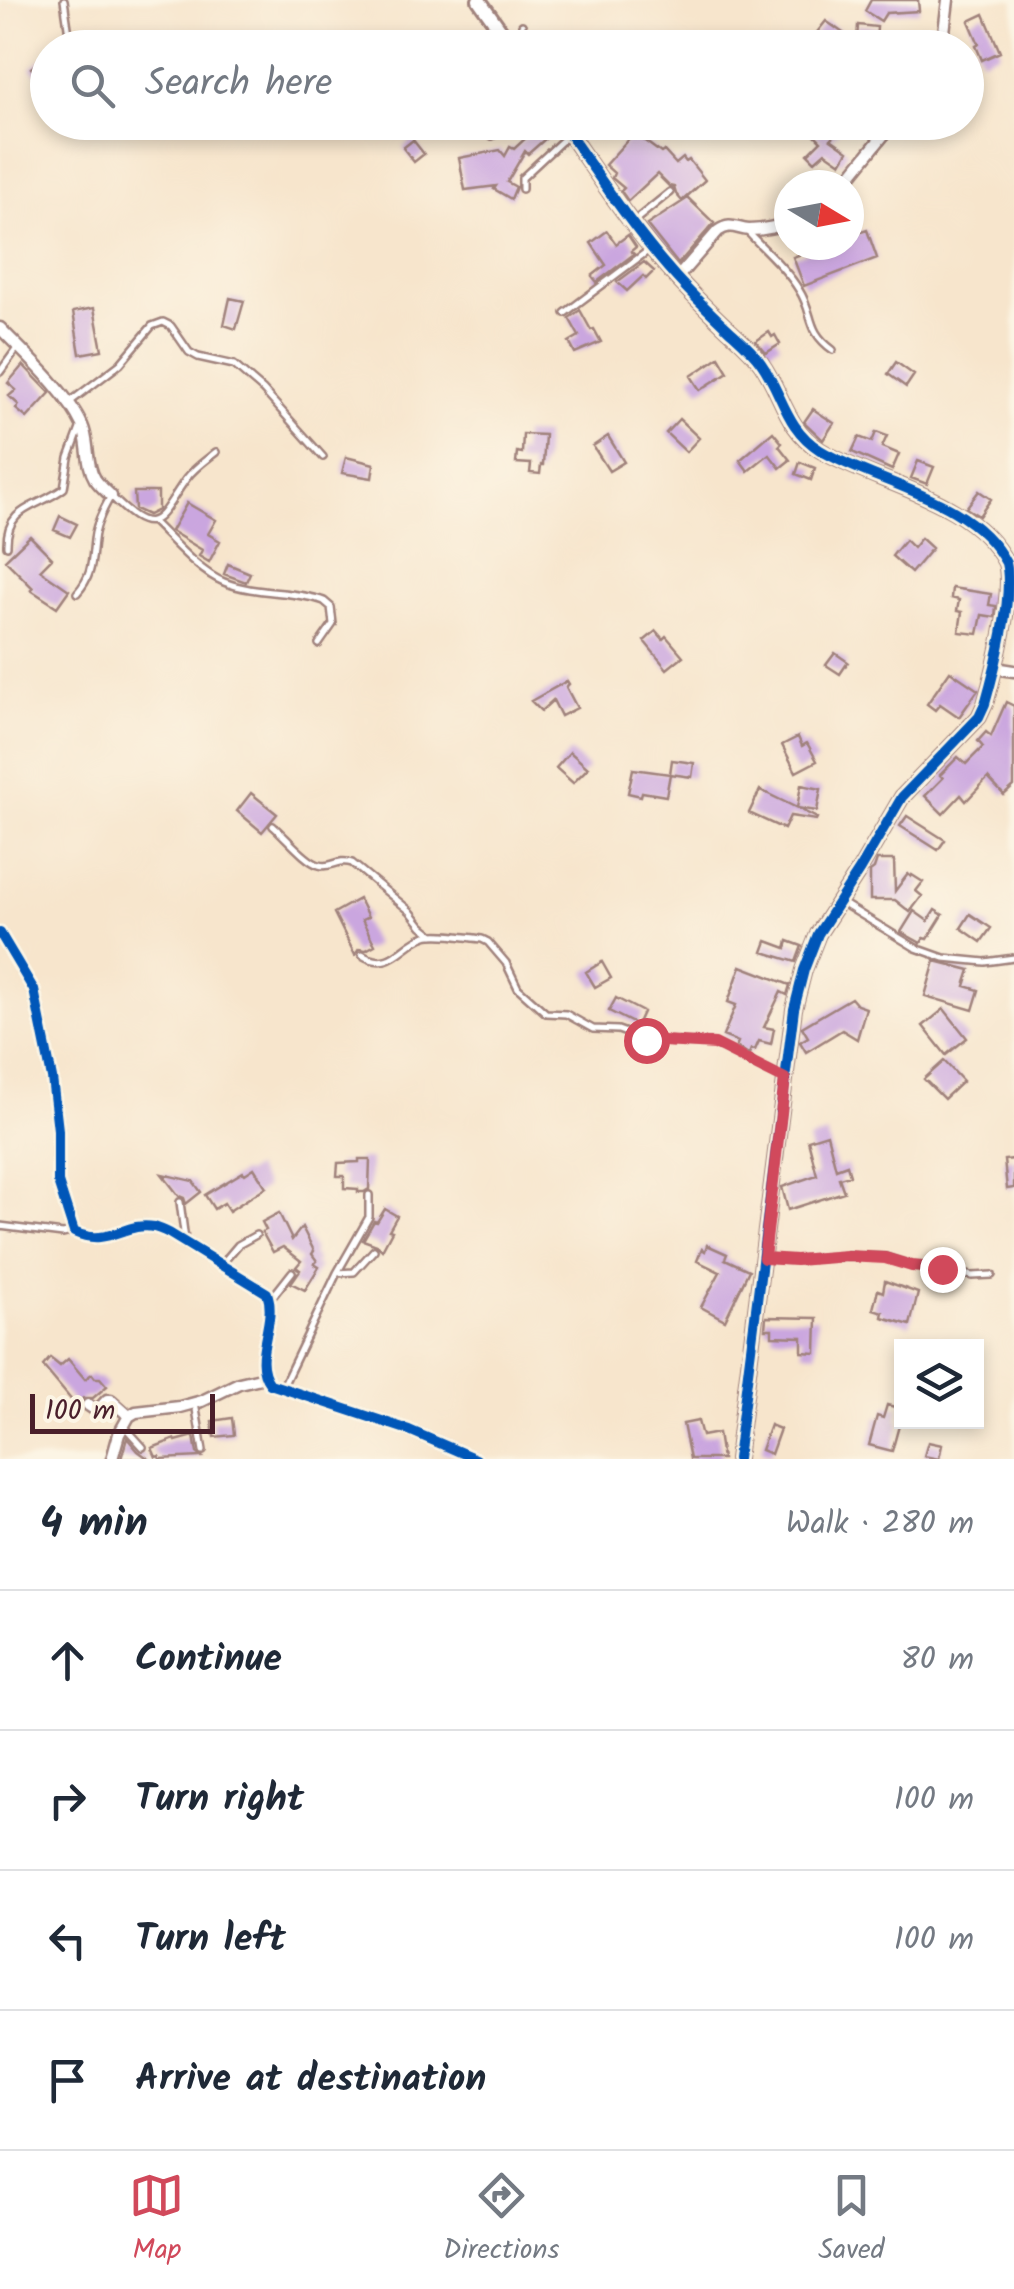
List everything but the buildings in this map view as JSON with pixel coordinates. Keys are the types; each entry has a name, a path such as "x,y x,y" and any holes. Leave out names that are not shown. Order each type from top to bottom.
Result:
{"street":[{"path":"480,0 500,30"},
{"path":"944,30 948,0"},
{"path":"573,140 631,224 676,278 762,364 792,425 802,436 822,451 963,518 989,538 1008,566 1013,596 985,704 978,717 902,797 818,934 804,970 794,1009 737,1459"},
{"path":"854,170 879,140"},
{"path":"676,278 726,226 746,230 774,227"},
{"path":"0,328 82,423 95,479 111,496"},
{"path":"995,668 1014,671"},
{"path":"0,933 34,990 52,1078 58,1182 74,1232 107,1238 140,1226 154,1227 185,1243 267,1293 272,1311 262,1368 270,1384 410,1430 476,1459"},
{"path":"112,1459 126,1421 136,1412 195,1403 239,1383 265,1377"},
{"path":"88,1405 97,1410 111,1400 126,1421"}],"lane":[{"path":"64,0 68,30"},
{"path":"522,25 524,30"},
{"path":"522,189 522,178 555,140"},
{"path":"631,224 670,192"},
{"path":"746,230 800,290 813,330 821,342 834,350"},
{"path":"565,313 652,248"},
{"path":"68,404 120,364 152,326 163,322 171,326 189,352 234,365 263,390 323,457"},
{"path":"0,372 18,347"},
{"path":"7,546 7,532 20,512 64,488 69,458 82,423"},
{"path":"152,522 167,511 188,476 216,452"},
{"path":"77,592 87,582 96,530 111,496 128,514 152,522 222,581 324,601 332,607 333,624 318,644"},
{"path":"273,826 315,864 325,866 344,860 352,864 433,935"},
{"path":"840,902 916,948 944,958 985,962 1014,958"},
{"path":"362,955 370,960 388,960 417,940 433,935 482,939 506,963 518,988 546,1013 566,1014 592,1029 618,1030 646,1040 715,1044 785,1079"},
{"path":"282,1388 337,1273 369,1217 369,1195"},
{"path":"180,1202 185,1243"},
{"path":"0,1226 74,1232"},
{"path":"221,1265 238,1245 256,1235"},
{"path":"337,1273 354,1272 374,1250"},
{"path":"764,1258 885,1258 912,1266 992,1276"},
{"path":"270,1300 292,1272"},
{"path":"195,1403 203,1451"},
{"path":"126,1421 143,1447"}],"cycle path":[{"path":"574,140 659,258 757,358 792,421 808,441 843,462 948,507 971,522 1006,563 1008,577 1002,632 979,717 902,797 818,934 804,970 794,1009 737,1459"},
{"path":"0,933 34,990 52,1078 58,1182 74,1232 97,1237 143,1226 168,1232 267,1293 269,1316 263,1363 270,1384 409,1430 476,1459"}],"route":[{"path":"646,1040 715,1044 785,1079 764,1258 885,1258 942,1269"}]}
